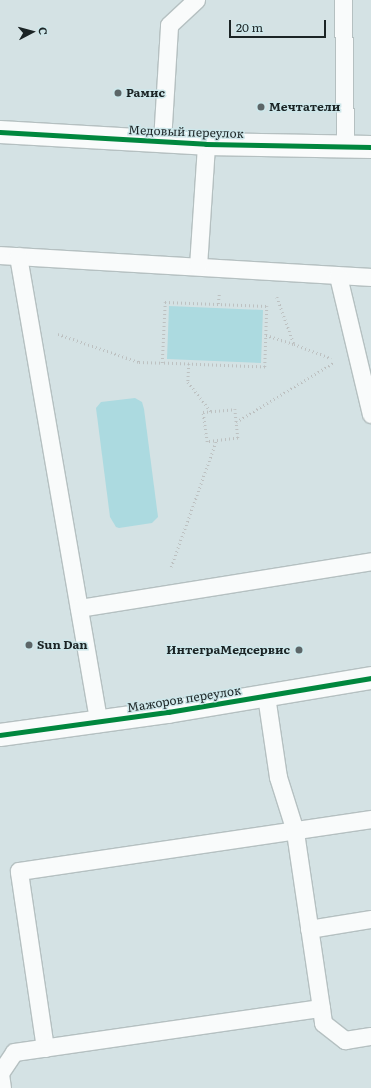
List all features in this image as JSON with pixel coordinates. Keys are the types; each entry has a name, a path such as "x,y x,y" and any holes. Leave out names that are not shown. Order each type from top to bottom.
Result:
{"street":[{"name":"Медовый переулок","path":"0,132 206,144 371,147"},
{"name":"Мажоров переулок","path":"0,735 99,723 371,678"}],"lane":[{"path":"162,141 169,25 196,0"},
{"path":"343,0 345,147"},
{"path":"198,266 206,144"},
{"path":"0,255 371,277"},
{"path":"18,256 99,723"},
{"path":"338,276 371,414"},
{"path":"79,608 371,561"},
{"path":"266,696 278,776 295,831 323,1023 345,1040 371,1036"},
{"path":"45,1048 19,871 371,820"},
{"path":"309,929 371,920"},
{"path":"2,1088 0,1073 14,1052 321,1008"}],"path":[{"path":"267,271 294,344"},
{"path":"30,324 139,362 162,363 265,367 267,306 165,302 162,363"},
{"path":"236,422 336,360 266,335"},
{"path":"188,364 188,382 212,412"},
{"path":"235,409 238,438 206,442 203,412 212,412 235,409"},
{"path":"174,593 170,569 216,441"}],"shaded area":[{"path":"169,306 263,310 261,363 167,359"},
{"path":"135,398 142,402 144,409 158,517 152,523 119,528 116,527 110,517 96,408 101,402"}],"cycle path":[{"path":"0,132 206,144 371,147"},
{"path":"0,735 168,712 371,678"}],"place":[{"name":"Рамис","path":"118,93"},
{"name":"Мечтатели","path":"261,107"},
{"name":"Sun Dan","path":"29,645"},
{"name":"ИнтеграМедсервис","path":"299,650"}]}
